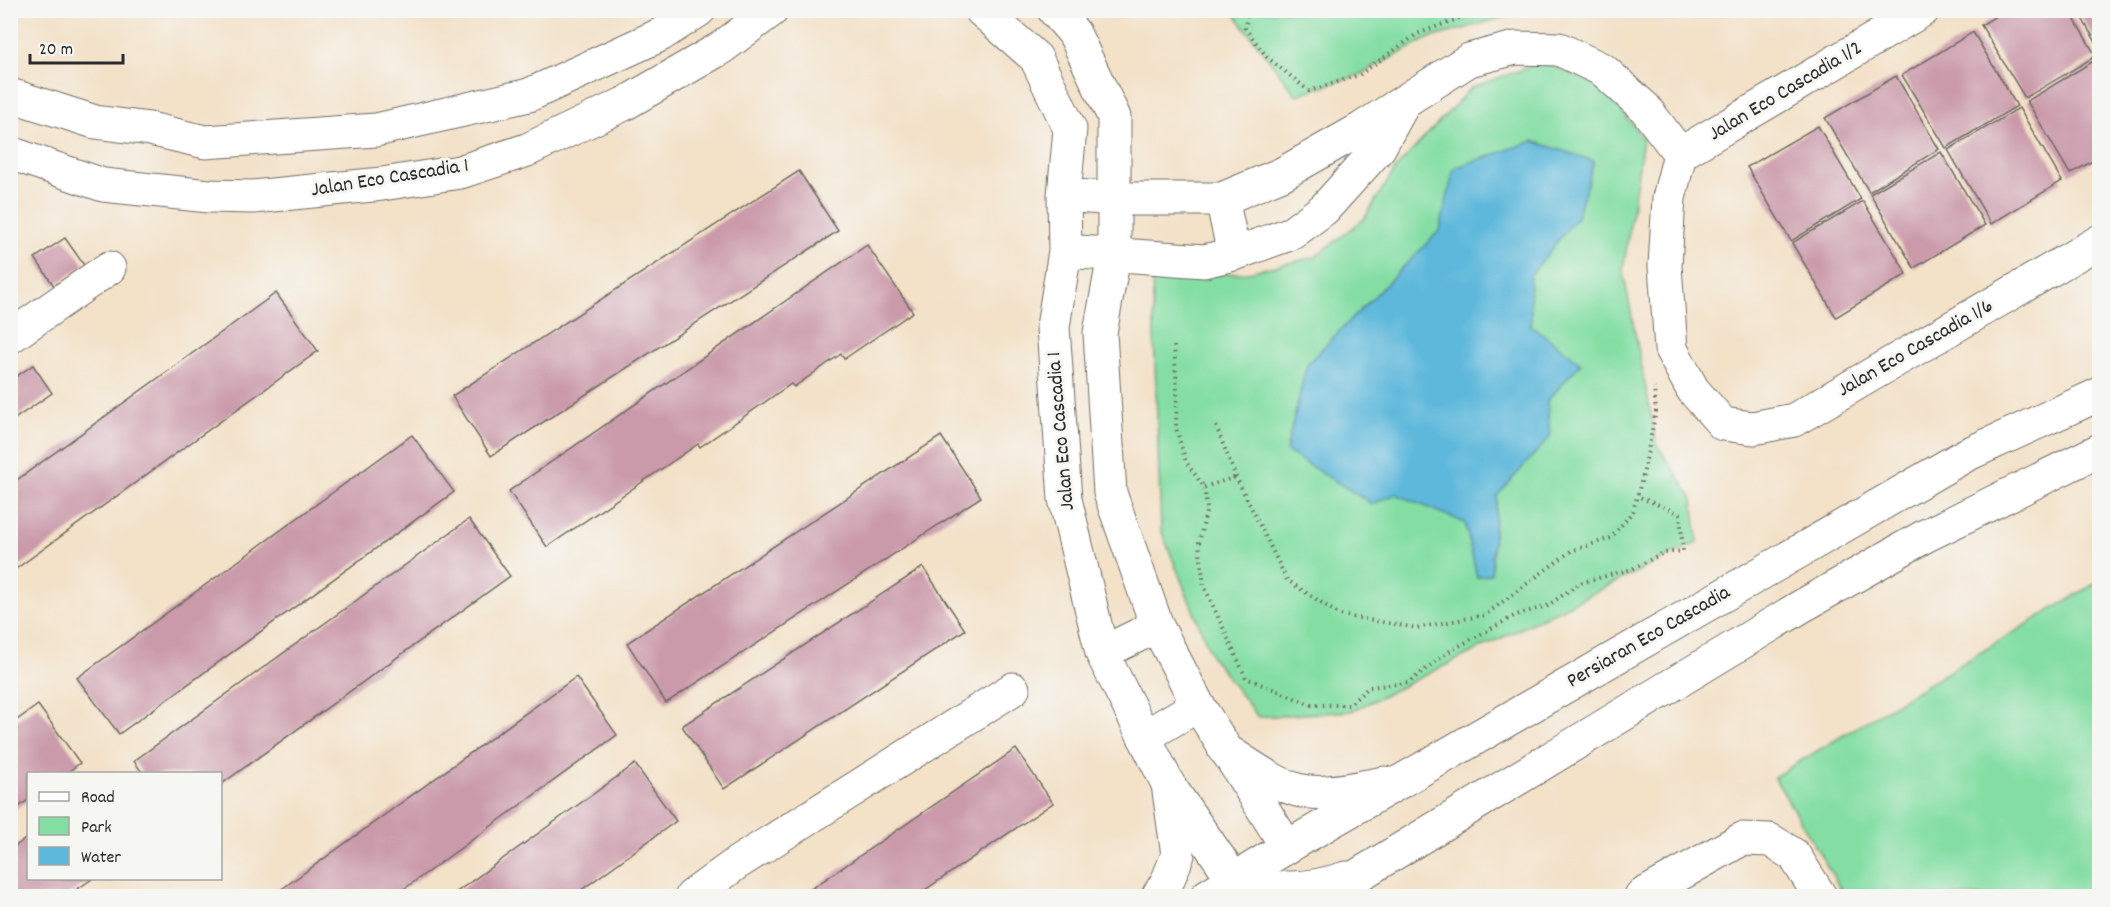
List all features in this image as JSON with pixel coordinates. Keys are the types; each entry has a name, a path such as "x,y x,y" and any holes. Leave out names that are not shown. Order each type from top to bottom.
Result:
{"street":[{"path":"12,99 95,122 150,129 205,141 376,130 529,95 660,35 699,10"},
{"name":"Jalan Eco Cascadia 1","path":"10,153 103,185 209,196 253,197 382,184 460,172 527,150 624,104 721,48 772,10"},
{"name":"Jalan Eco Cascadia 1","path":"981,10 1036,58 1070,129 1064,195 1065,251 1053,327 1065,499 1102,653 1220,888"},
{"name":"Jalan Eco Cascadia 1","path":"1054,10 1074,33 1114,117 1114,256 1100,333 1110,493 1157,626 1198,705 1287,847"},
{"name":"Jalan Eco Cascadia 1/2","path":"1680,154 1923,10"},
{"path":"1064,195 1115,200 1222,199 1282,174 1361,129 1469,60 1515,48 1559,49 1603,70 1645,108 1680,154"},
{"path":"1065,251 1204,261 1234,254 1292,233 1324,209 1379,148 1406,99"},
{"name":"Jalan Eco Cascadia 1/6","path":"1680,154 1669,198 1666,243 1667,321 1671,349 1693,390 1723,424 1753,428 1794,420 2100,241"},
{"path":"1222,199 1234,254"},
{"path":"10,337 109,268"},
{"name":"Persiaran Eco Cascadia","path":"1220,888 1287,847 1966,455 2100,394"},
{"path":"1324,897 1802,606 1925,536 2100,450"},
{"path":"1102,653 1157,626"},
{"path":"692,897 737,863 1013,689"},
{"path":"1144,737 1198,705"},
{"path":"1224,748 1264,775 1298,790 1351,789 1405,779"},
{"path":"1158,897 1178,855 1168,784"},
{"path":"1641,897 1742,839 1770,840 1794,855 1820,897"},
{"path":"1265,892 1287,847"},
{"path":"1220,888 1265,892 1317,887 1368,870"}],"path":[{"path":"1249,10 1245,28 1267,57 1309,91 1359,75 1417,34 1481,10"},
{"path":"1174,346 1177,390 1176,428 1186,462 1203,487 1207,508 1199,543 1204,586 1246,678 1312,705 1348,705 1369,687 1408,683 1448,652 1516,615 1547,606 1580,583 1632,570 1664,553 1683,551 1680,514 1637,496"},
{"path":"1216,426 1236,477 1287,580 1340,615 1417,628 1485,615 1571,551 1611,538 1633,511 1656,411 1654,377"},
{"path":"1203,487 1236,477"}],"green space":[{"path":"1232,11 1526,11 1427,39 1359,75 1296,95"},
{"path":"1543,62 1604,88 1643,139 1623,271 1657,445 1693,499 1698,542 1352,711 1258,717 1212,657 1161,530 1152,277 1244,273 1315,257 1364,219 1396,168 1471,88"},
{"path":"2099,581 2099,896 1845,896 1774,777"}],"water":[{"path":"1533,141 1594,161 1577,217 1530,276 1531,325 1581,363 1547,401 1550,437 1497,496 1491,574 1477,577 1465,523 1396,494 1372,504 1286,451 1307,364 1440,230 1454,168"}],"building":[{"path":"2006,10 2069,10 2096,56 2025,98 1981,25"},
{"path":"2077,10 2100,10 2100,49"},
{"path":"1973,32 2017,106 1946,148 1902,75"},
{"path":"2097,59 2100,63 2100,157 2070,174 2027,101"},
{"path":"1896,76 1939,149 1869,192 1825,118"},
{"path":"2019,108 2062,181 1991,224 1948,150"},
{"path":"1818,126 1861,199 1791,241 1747,167"},
{"path":"1941,152 1985,225 1914,268 1870,194"},
{"path":"799,171 838,231 491,456 452,396"},
{"path":"1863,201 1907,274 1836,317 1792,243"},
{"path":"65,238 84,265 54,286 35,258"},
{"path":"867,245 913,312 844,359 841,354 794,387 791,384 700,447 698,444 547,547 509,491"},
{"path":"276,293 318,351 10,573 10,485"},
{"path":"33,365 52,393 10,422 10,381"},
{"path":"412,435 454,492 119,734 77,678"},
{"path":"941,436 981,497 666,703 627,643"},
{"path":"469,519 510,576 222,784 222,772 142,772 134,761"},
{"path":"923,567 965,630 724,789 682,726"},
{"path":"576,677 617,735 411,884 393,896 272,896"},
{"path":"38,705 80,763 68,772 27,772 27,801 10,813 10,725"},
{"path":"1016,749 1053,803 916,896 801,896"},
{"path":"635,764 676,821 573,896 451,896"},
{"path":"27,838 27,880 91,880 67,896 13,896 10,850"}]}
